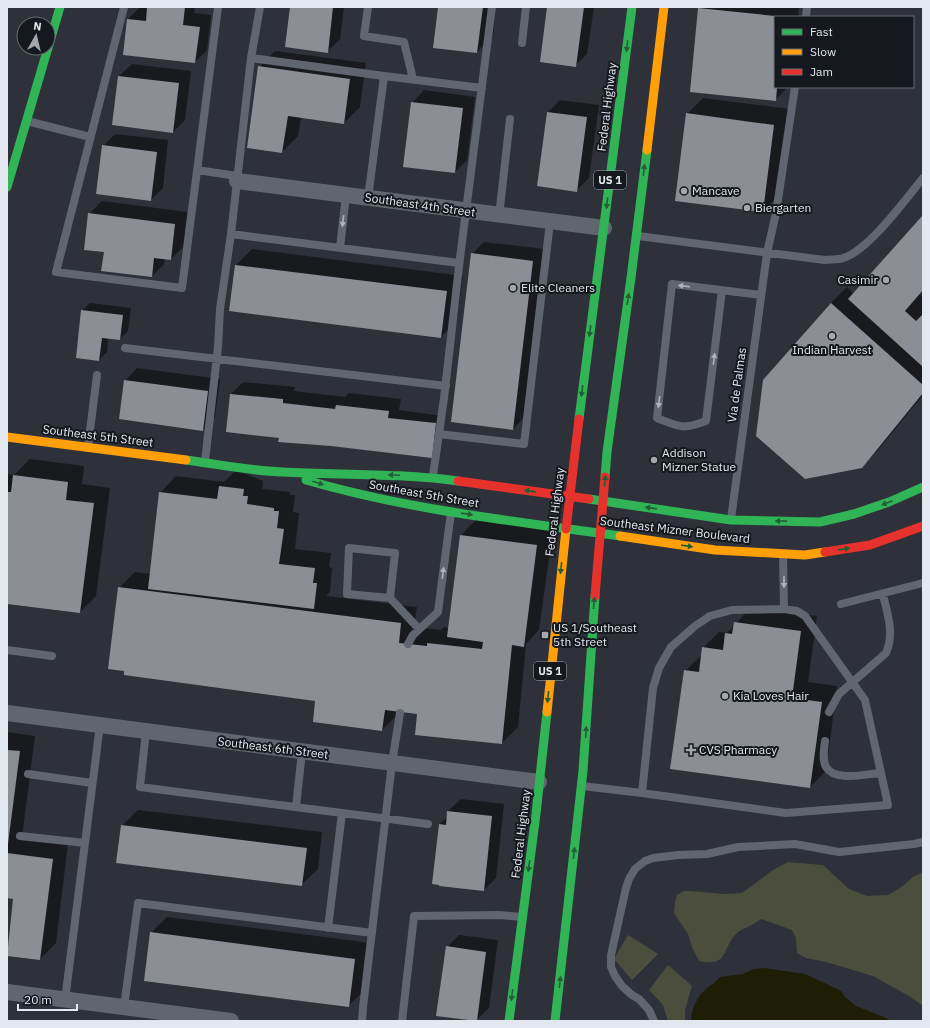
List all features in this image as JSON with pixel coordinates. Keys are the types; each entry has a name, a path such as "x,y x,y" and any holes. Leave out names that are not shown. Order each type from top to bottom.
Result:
{"main road":[{"path":"7,187 60,7"},
{"name":"Federal Highway","path":"509,1021 539,782 569,496 608,232 632,7"},
{"name":"US 1","path":"555,1021 582,786 591,642 607,452 636,236 664,7"},
{"path":"623,259 630,278"},
{"name":"Southeast 5th Street","path":"7,437 280,472 401,476 432,482 569,496"},
{"name":"Southeast 5th Street","path":"280,472 340,490 429,505 450,512 565,529"},
{"name":"Southeast Mizner Boulevard","path":"569,496 731,520 820,522 854,514 889,502 923,487"},
{"name":"Southeast Mizner Boulevard","path":"565,529 715,550 805,555 870,545 923,526"}],"street":[{"name":"Southeast 4th Street","path":"237,179 550,222 608,232"},
{"name":"Southeast 6th Street","path":"7,713 539,782"},
{"path":"7,992 231,1021"}],"lane":[{"path":"124,7 56,272 182,288 218,7"},
{"path":"205,462 220,309 231,234 251,58 260,7"},
{"path":"368,7 364,36 404,42 413,79"},
{"path":"432,482 446,386 459,263 492,7"},
{"path":"522,43 526,7"},
{"path":"251,58 482,88"},
{"path":"368,198 384,76"},
{"name":"Via de Palmas","path":"731,520 767,253 776,212 795,88"},
{"path":"499,216 510,119"},
{"path":"27,121 90,138"},
{"path":"197,170 237,179"},
{"path":"636,236 825,260 844,258 858,250 873,237 923,178"},
{"path":"340,248 346,195"},
{"path":"439,434 524,444 550,222"},
{"path":"231,234 459,263"},
{"path":"722,290 706,421 689,428 678,427 657,418 672,284 722,290 761,295"},
{"path":"125,348 446,386"},
{"path":"88,447 97,375"},
{"path":"408,644 413,635 438,612 450,512"},
{"path":"390,598 395,553 349,548 347,594 390,598 419,629"},
{"path":"784,554 784,609"},
{"path":"841,604 923,583"},
{"path":"829,712 839,694 886,653 890,644 891,635 883,594"},
{"path":"582,786 786,813 888,805 865,700 805,616 797,611 784,609 732,610 710,616 695,626 671,647 659,668 653,688 642,793"},
{"path":"7,650 52,656"},
{"path":"362,1021 385,818 400,713"},
{"path":"65,1000 100,725"},
{"path":"146,731 140,787 428,824"},
{"path":"825,742 824,758 826,766 832,773 842,776 851,776 880,772"},
{"path":"296,807 302,752"},
{"path":"28,774 92,783"},
{"path":"328,928 342,813"},
{"path":"20,836 85,843"},
{"path":"654,1021 649,1010 622,986 611,967 611,955 627,883 635,869 645,861 653,858 678,855 707,854 738,847 795,844 840,852 923,842"},
{"path":"124,1007 138,903 372,933"},
{"path":"402,1021 414,916 500,915 522,917"}],"shaded area":[{"path":"788,862 823,865 849,889 867,896 888,895 903,886 913,877 923,872 923,1006 909,996 873,976 826,962 806,958 797,953 796,938 792,930 761,919 737,933 728,945 723,956 716,962 699,961 692,947 688,934 674,913 677,895 684,891 724,894 742,893 773,870"},
{"path":"628,935 658,954 632,980 614,959"},
{"path":"668,965 692,986 685,1010 685,1021 668,1021 663,1005 649,990"},
{"path":"764,968 805,974 841,991 845,997 856,1006 891,1021 691,1021 693,1008 699,996 720,977 743,974 754,969"}],"building":[{"path":"147,7 185,7 183,25 200,27 195,63 123,55 127,19 146,21"},
{"path":"290,7 333,7 328,53 285,47"},
{"path":"438,7 483,7 477,53 433,48"},
{"path":"547,7 584,7 576,67 540,62"},
{"path":"698,8 775,16 774,88 777,88 776,101 690,92"},
{"path":"258,66 350,79 344,124 288,116 282,153 247,148"},
{"path":"118,76 179,83 173,133 112,125"},
{"path":"411,102 463,108 455,173 403,167"},
{"path":"547,112 587,117 577,192 537,186"},
{"path":"686,113 774,125 763,212 675,201"},
{"path":"102,145 157,152 151,201 96,194"},
{"path":"88,213 175,224 171,260 154,258 152,277 101,271 104,252 84,250"},
{"path":"923,215 923,290 905,311 916,321 923,314 923,367 848,299"},
{"path":"471,253 533,261 513,430 451,422"},
{"path":"235,265 447,291 441,338 229,311"},
{"path":"831,303 923,385 923,393 862,468 805,479 756,436 763,380"},
{"path":"81,310 123,315 120,340 102,338 99,361 76,358"},
{"path":"124,380 208,391 203,431 119,419"},
{"path":"230,394 283,399 283,403 335,409 336,405 389,411 388,418 436,423 432,458 331,446 278,442 279,438 226,432"},
{"path":"13,475 68,482 66,500 94,503 80,613 7,604 7,492 11,492"},
{"path":"219,486 244,489 243,496 248,496 247,504 274,508 274,511 279,511 277,528 284,529 279,564 315,568 313,583 317,583 314,609 148,589 159,492 217,499"},
{"path":"460,535 537,545 524,647 512,645 502,744 415,735 417,714 385,710 382,731 313,722 315,701 124,675 124,671 108,669 118,587 401,623 399,643 427,646 427,643 482,649 483,642 447,637"},
{"path":"734,622 801,631 792,698 822,702 810,788 670,769 684,670 699,672 702,647 723,650 725,633 732,634"},
{"path":"7,750 20,751 8,844 7,844"},
{"path":"447,811 492,816 484,891 432,884 439,824 446,825"},
{"path":"121,825 307,848 302,886 116,863"},
{"path":"7,853 53,859 40,960 7,956 13,899 7,898"},
{"path":"150,932 355,959 349,1007 144,981"},
{"path":"446,946 486,952 477,1021 436,1016"}],"traffic: fast":[{"path":"7,187 60,7"},
{"path":"579,419 632,7"},
{"path":"605,477 607,452 647,150"},
{"path":"186,460 270,471 392,475 458,481"},
{"path":"306,480 422,507 501,520 620,536"},
{"path":"589,499 731,520 820,522 854,514 889,502 923,487"},
{"path":"555,1021 583,771 595,596"},
{"path":"509,1021 536,814 547,712"}],"traffic: slow":[{"path":"647,150 664,7"},
{"path":"7,437 186,460"},
{"path":"547,712 566,529"},
{"path":"620,536 715,550 805,555 825,552"}],"traffic: jam":[{"path":"566,529 579,419"},
{"path":"595,596 605,477"},
{"path":"458,481 589,499"},
{"path":"825,552 870,545 923,526"}],"place":[{"name":"Mancave","path":"684,191"},
{"name":"Biergarten","path":"747,208"},
{"name":"Casimir","path":"886,280"},
{"name":"Elite Cleaners","path":"513,288"},
{"name":"Indian Harvest","path":"832,336"},
{"name":"Addison Mizner Statue","path":"654,460"},
{"name":"US 1/Southeast 5th Street","path":"545,635"},
{"name":"Kia Loves Hair","path":"725,696"},
{"name":"CVS Pharmacy","path":"691,750"}]}
